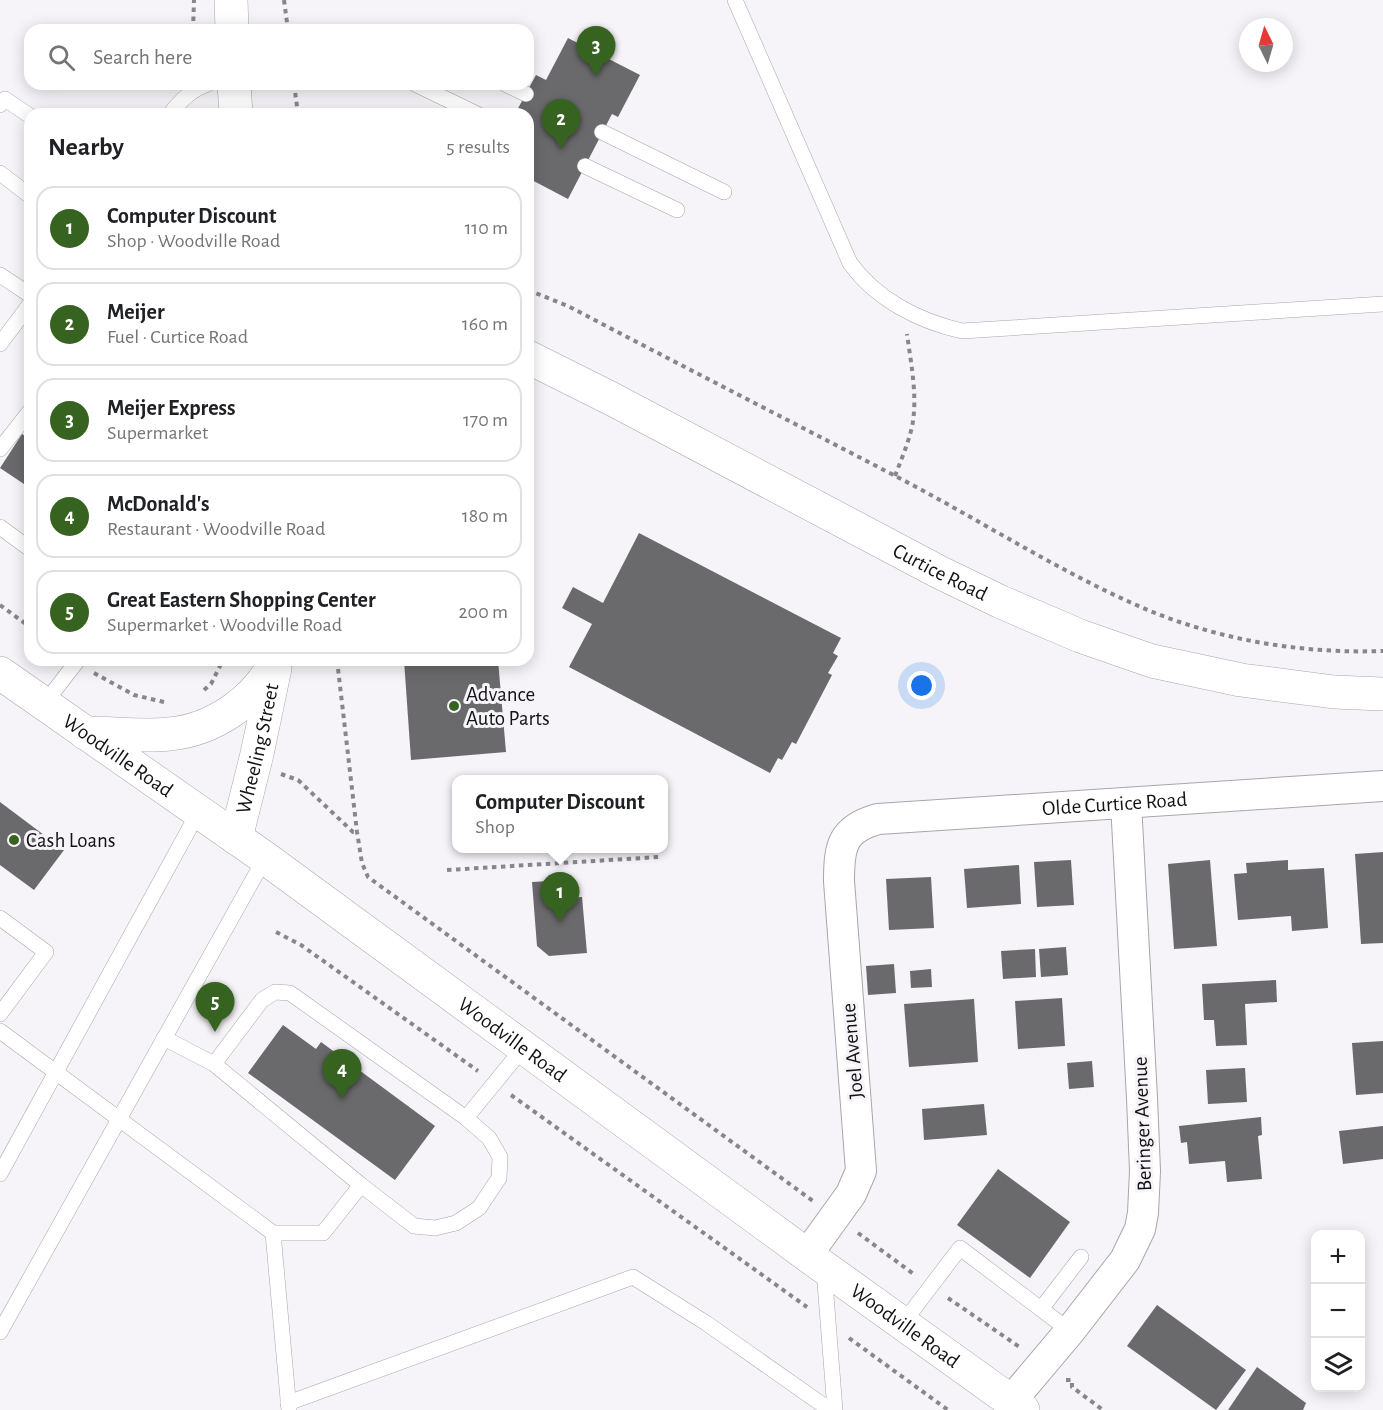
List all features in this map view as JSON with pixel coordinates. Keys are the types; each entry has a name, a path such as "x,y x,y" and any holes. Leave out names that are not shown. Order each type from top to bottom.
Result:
{"street":[{"path":"231,0 232,24"},
{"path":"234,90 236,108"},
{"name":"Curtice Road","path":"534,360 939,572 1080,636 1152,661 1241,680 1334,692 1383,694"},
{"path":"85,733 169,734 201,726 232,711 244,701 267,678 273,666"},
{"name":"Wheeling Street","path":"236,838 257,754 275,666"},
{"name":"Woodville Road","path":"0,673 265,858 1017,1406"},
{"name":"Olde Curtice Road","path":"849,834 856,827 878,819 1383,786"},
{"name":"Beringer Avenue","path":"1017,1406 1042,1363 1125,1260 1140,1229 1143,1213 1145,1171 1142,1098 1126,803"},
{"name":"Joel Avenue","path":"815,1261 834,1216 851,1194 861,1171 840,905 841,850 849,834"}],"lane":[{"path":"735,0 850,263 872,289 909,312 962,331 1383,304"},
{"path":"175,108 194,90"},
{"path":"427,90 465,108"},
{"path":"518,90 526,94"},
{"path":"2,102 24,113"},
{"path":"602,132 724,192"},
{"path":"585,166 677,210"},
{"path":"0,173 24,191"},
{"path":"0,275 24,291"},
{"path":"0,344 24,312"},
{"path":"0,449 24,419"},
{"path":"0,527 24,545"},
{"path":"44,704 73,666"},
{"path":"0,1174 199,812"},
{"path":"0,1332 265,858"},
{"path":"0,918 46,952 0,1014"},
{"path":"164,1038 214,1064 414,1226 435,1228 456,1223 479,1208 499,1178 500,1157 489,1138 466,1118 290,993 275,992 262,1000 214,1064"},
{"path":"0,1031 273,1233 323,1233 361,1185"},
{"path":"466,1118 524,1047"},
{"path":"273,1233 289,1407 633,1277 706,1323 830,1410"},
{"path":"903,1323 960,1248 1070,1331"},
{"path":"1041,1309 1081,1257"},
{"path":"815,1261 828,1323 835,1410"}],"path":[{"path":"194,0 194,24"},
{"path":"284,0 287,24"},
{"path":"295,90 297,108"},
{"path":"534,292 568,306 895,476 1115,595 1167,617 1235,638 1293,648 1383,651"},
{"path":"895,476 912,427 914,414 907,333"},
{"path":"0,605 24,623"},
{"path":"86,666 98,676 134,695 168,703"},
{"path":"200,694 211,684 220,666"},
{"path":"338,666 357,832 362,863 368,877 931,1286 1066,1380 1072,1380 1072,1387 1103,1410"},
{"path":"447,870 659,856"},
{"path":"276,932 301,945 948,1410"}],"building":[{"path":"568,38 640,75 618,117 612,114 568,199 534,181 534,108 518,108 528,90 534,90 536,75 546,80"},
{"path":"22,434 24,435 24,484 0,468"},
{"path":"639,533 841,638 833,653 838,656 828,673 832,675 796,744 792,742 782,760 778,758 770,773 569,667 592,624 562,608 573,587 603,603"},
{"name":"Advance Auto Parts","path":"404,666 499,666 506,752 411,760"},
{"path":"0,802 64,850 34,890 0,865"},
{"path":"1383,852 1383,943 1361,944 1355,854"},
{"path":"1071,860 1074,905 1037,907 1034,862"},
{"path":"1210,860 1217,946 1174,949 1168,864"},
{"path":"1288,860 1288,870 1324,868 1328,928 1292,931 1291,916 1238,920 1234,874 1247,873 1246,863"},
{"path":"1019,865 1021,904 967,908 964,869"},
{"path":"931,877 934,928 889,930 886,879"},
{"path":"549,881 550,899 582,897 587,953 549,956 537,946 532,882"},
{"path":"1066,947 1068,975 1041,977 1039,949"},
{"path":"1035,949 1036,977 1003,979 1001,951"},
{"path":"894,964 896,993 868,995 866,966"},
{"path":"931,969 932,987 911,988 910,971"},
{"path":"1276,980 1277,1002 1245,1004 1247,1045 1216,1046 1214,1020 1204,1020 1202,984"},
{"path":"1062,998 1065,1046 1018,1049 1015,1001"},
{"path":"974,999 978,1062 909,1067 904,1004"},
{"path":"283,1025 316,1049 321,1042 435,1126 395,1180 248,1073"},
{"path":"1383,1041 1383,1093 1356,1095 1352,1043"},
{"path":"1092,1061 1094,1087 1069,1089 1067,1063"},
{"path":"1245,1068 1247,1102 1208,1104 1206,1070"},
{"path":"984,1104 987,1135 924,1140 922,1109"},
{"path":"1261,1117 1262,1135 1258,1136 1262,1179 1227,1182 1225,1161 1189,1164 1187,1142 1181,1143 1179,1126"},
{"path":"1383,1126 1383,1159 1343,1164 1339,1131"},
{"path":"998,1169 1070,1222 1030,1278 957,1225"},
{"path":"1157,1305 1246,1370 1216,1410 1127,1346"},
{"path":"1257,1367 1306,1403 1303,1410 1228,1410"}],"place":[{"name":"Meijer Express","path":"596,76"},
{"name":"Meijer","path":"561,149"},
{"name":"Advance Auto Parts","path":"454,706"},
{"name":"Cash Loans","path":"14,840"},
{"name":"Computer Discount","path":"560,922"},
{"name":"Great Eastern Shopping Center","path":"215,1032"},
{"name":"McDonald's","path":"342,1099"}]}
